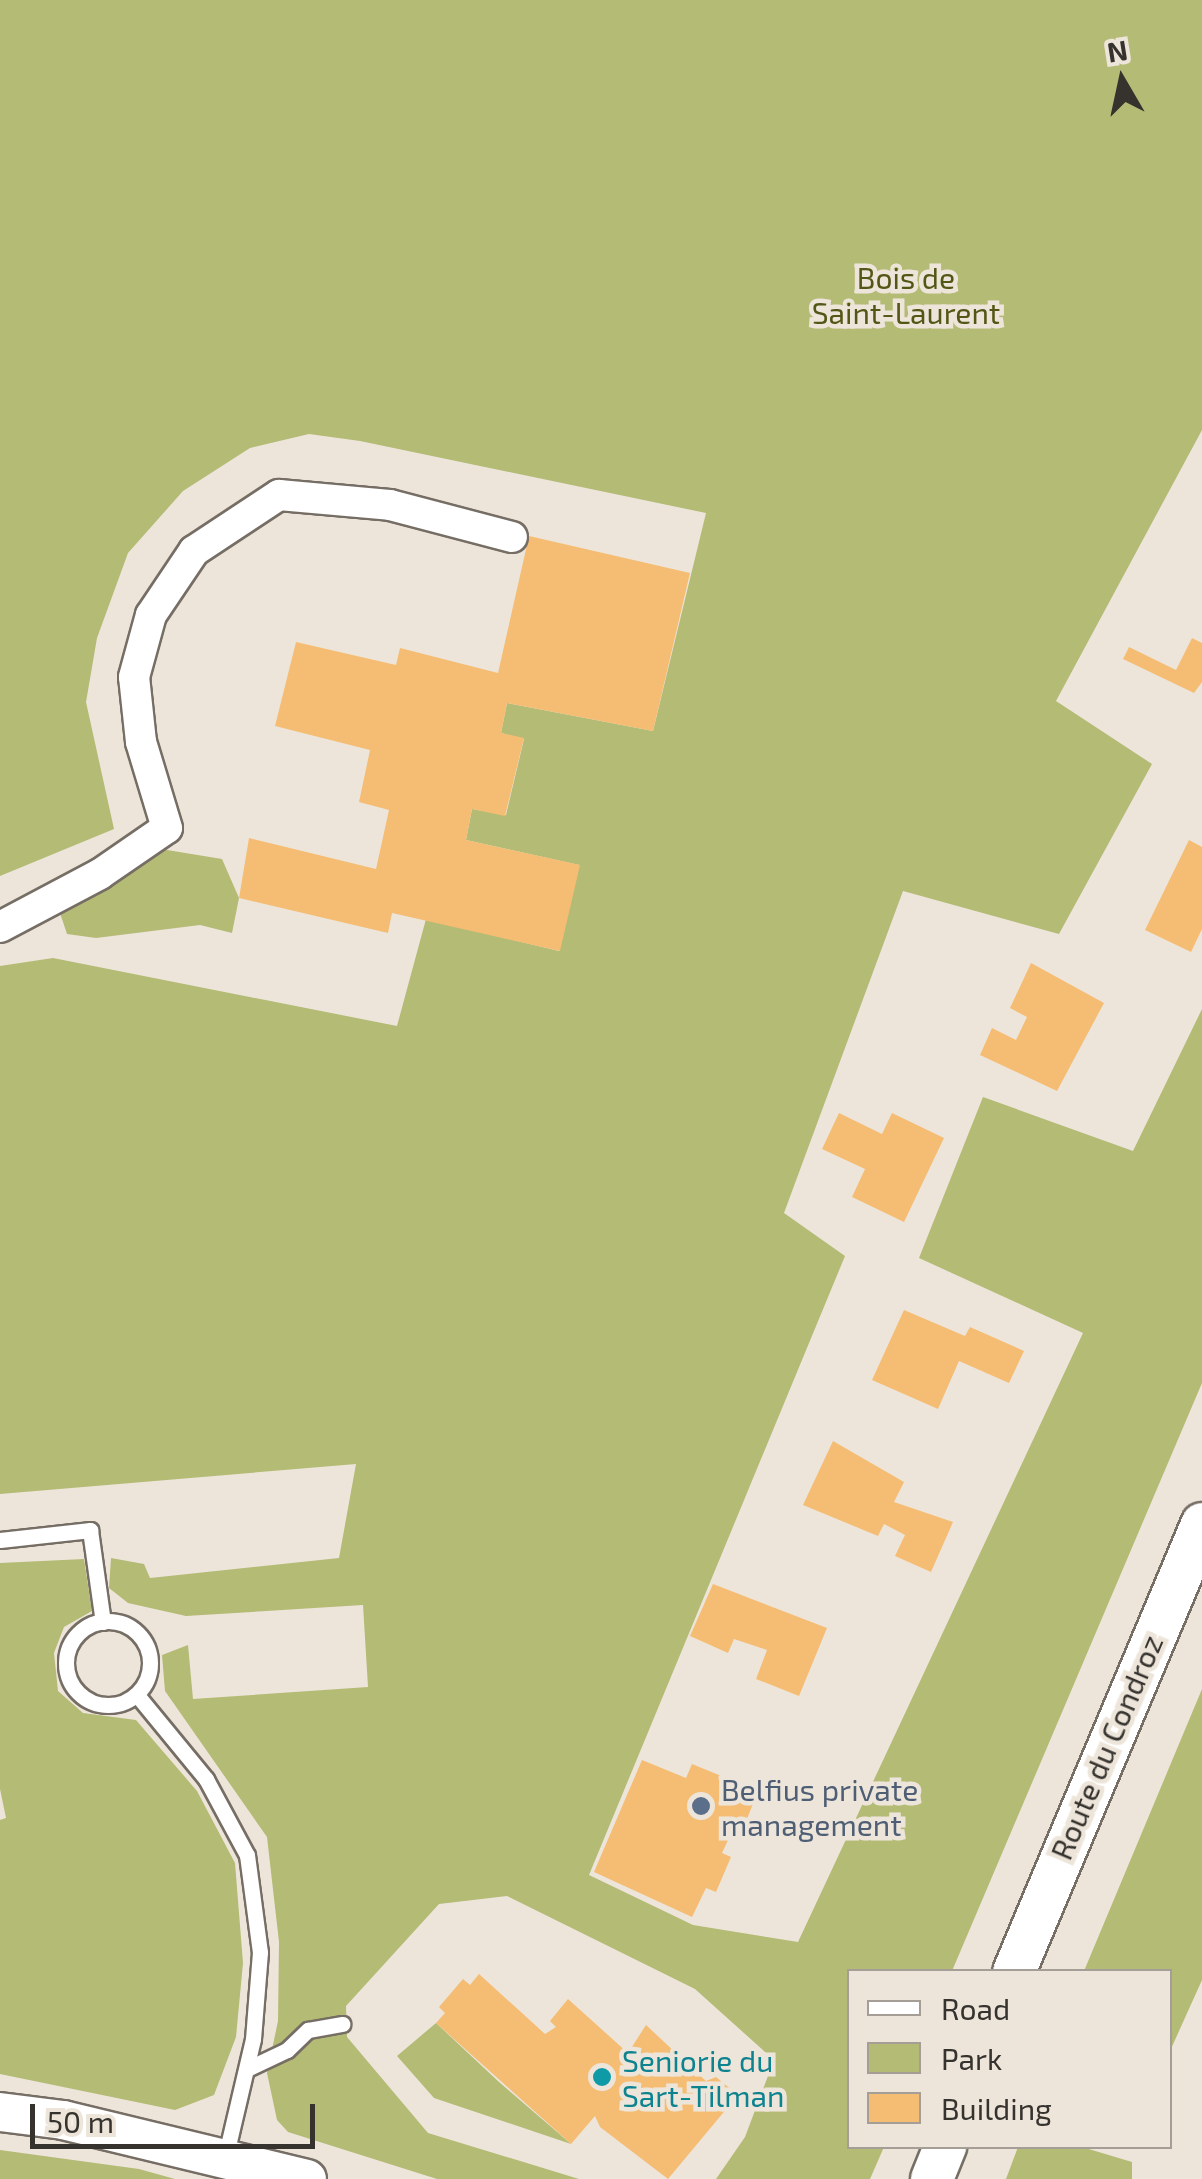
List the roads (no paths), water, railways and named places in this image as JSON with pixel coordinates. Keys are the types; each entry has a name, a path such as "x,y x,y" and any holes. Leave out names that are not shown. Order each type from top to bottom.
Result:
{"main road":[{"name":"Route du Condroz","path":"1015,1969 1202,1524"},
{"path":"932,2179 943,2149"}],"street":[{"path":"0,928 100,874 167,828 141,742 134,677 150,614 194,550 279,495 390,505 512,537"},
{"path":"0,2112 225,2158 307,2179"}],"lane":[{"path":"0,1540 90,1530 103,1622"},
{"path":"103,1622 121,1623 144,1640 151,1663 137,1695 108,1706 92,1703 71,1684 71,1643 103,1622"},
{"path":"137,1695 206,1780 247,1855 260,1952 249,2068 225,2158"},
{"path":"249,2068 287,2050 308,2030 342,2024"}],"place":[{"name":"Belfius private management","path":"701,1806"},
{"name":"Seniorie du Sart-Tilman","path":"602,2077"}],"park label":[{"name":"Bois de Saint-Laurent","path":"906,294"}]}
